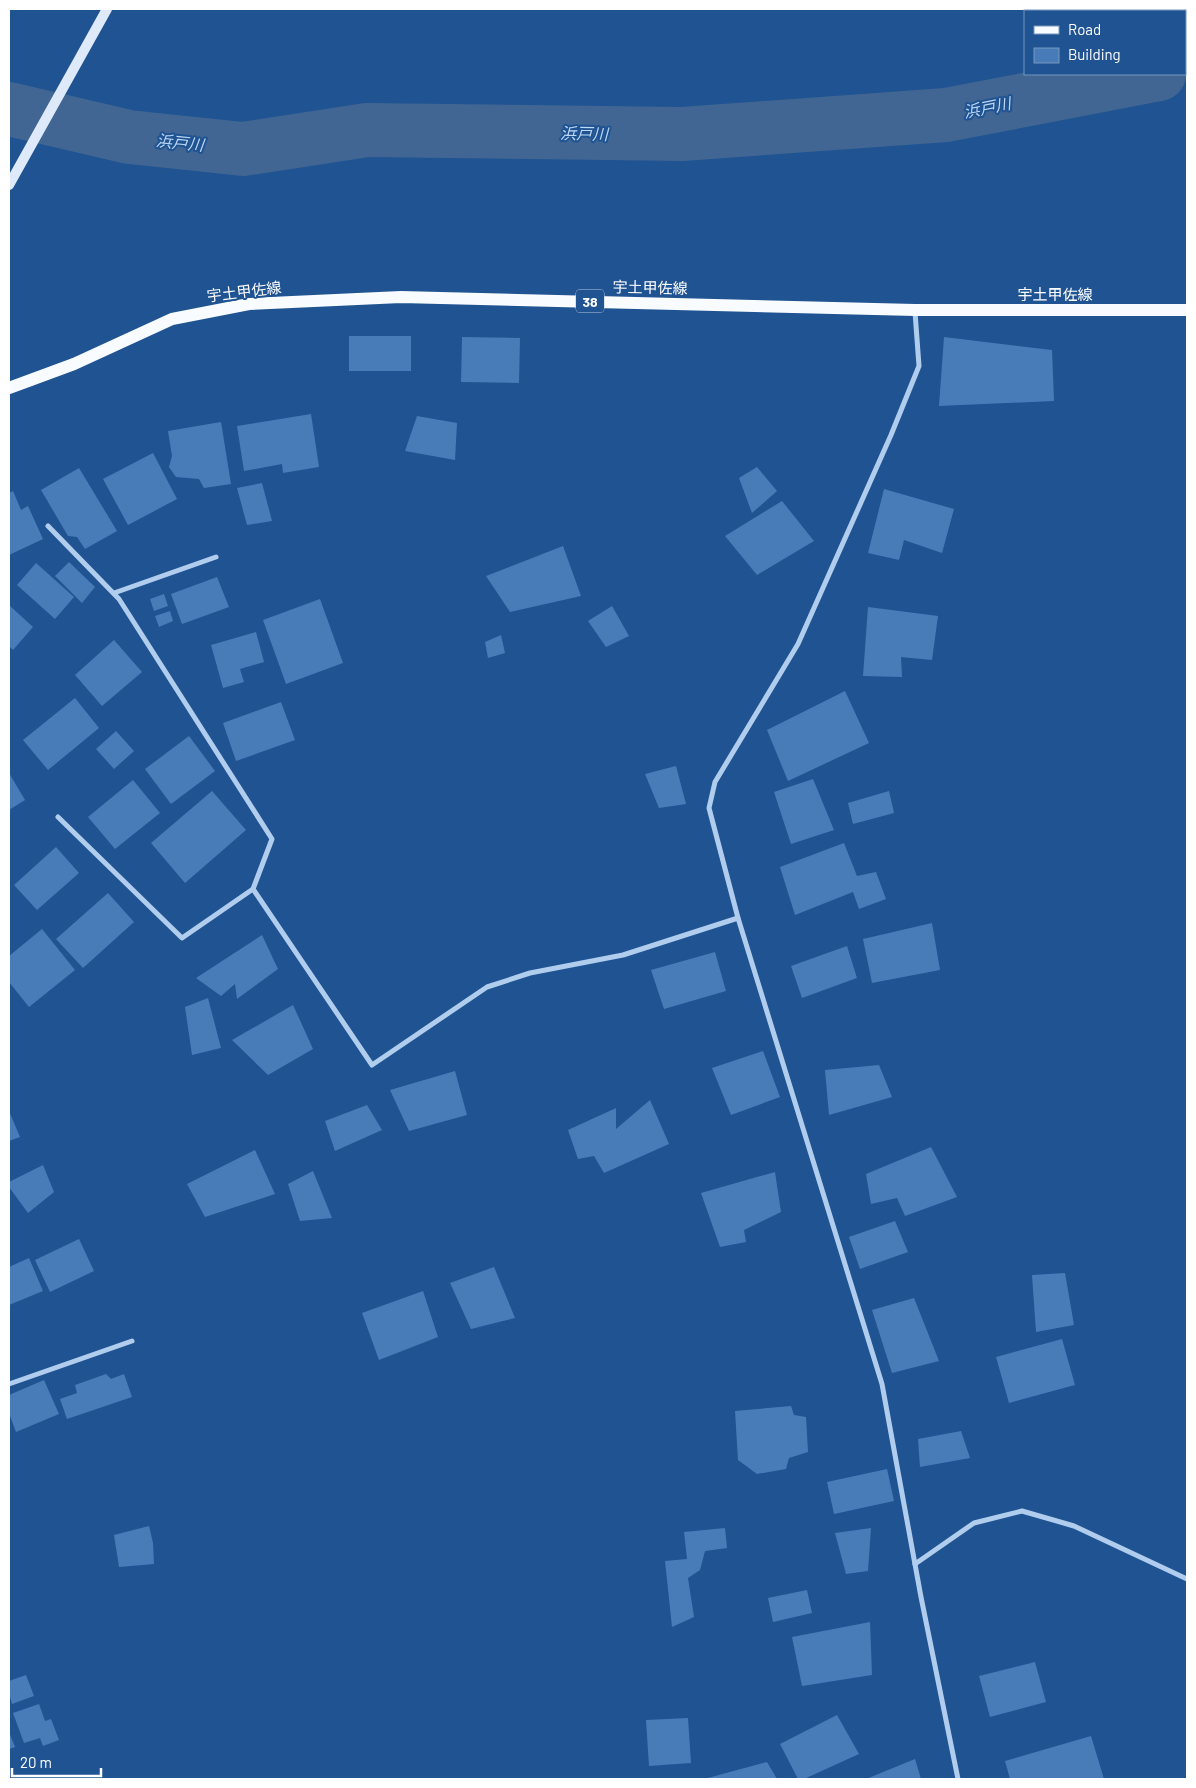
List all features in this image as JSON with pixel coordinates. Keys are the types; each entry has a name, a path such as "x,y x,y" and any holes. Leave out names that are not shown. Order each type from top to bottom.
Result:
{"main road":[{"name":"宇土甲佐線","path":"9,388 74,364 172,319 250,304 401,296 915,310 1187,310"}],"street":[{"path":"9,185 107,9"},
{"path":"915,310 919,366 891,435 798,644 715,782 709,808 738,918 882,1384 915,1564 958,1779"},
{"path":"48,526 114,593 125,607 272,839 252,889 182,938 58,817"},
{"path":"114,593 216,557"},
{"path":"252,889 372,1065 459,1004 487,987 530,973 623,955 738,918"},
{"path":"9,1384 132,1341"},
{"path":"915,1564 974,1523 1022,1511 1074,1526 1187,1579"}],"building":[{"path":"349,336 411,336 411,371 349,371"},
{"path":"462,337 520,338 519,383 461,382"},
{"path":"944,337 1052,350 1054,401 939,406"},
{"path":"311,414 319,467 283,473 282,464 244,471 237,426"},
{"path":"417,416 457,423 455,460 405,451"},
{"path":"221,422 231,484 204,488 199,479 176,477 169,467 172,456 168,431"},
{"path":"153,453 177,499 128,525 103,479"},
{"path":"757,467 777,491 752,513 739,478"},
{"path":"79,468 117,531 85,549 77,537 68,536 41,490"},
{"path":"262,483 272,521 247,525 237,488"},
{"path":"884,489 954,509 942,553 904,540 899,560 868,553"},
{"path":"13,491 21,510 28,506 43,539 9,555 9,493"},
{"path":"782,501 814,541 757,575 725,536"},
{"path":"563,546 581,596 510,612 486,576"},
{"path":"69,562 95,587 82,603 55,576"},
{"path":"36,563 74,597 55,619 17,585"},
{"path":"217,577 229,607 182,624 171,594"},
{"path":"164,594 168,606 154,611 150,599"},
{"path":"320,599 343,663 286,684 263,620"},
{"path":"9,605 33,627 13,650 9,646"},
{"path":"612,606 629,636 606,647 588,621"},
{"path":"868,607 938,616 932,660 901,657 902,677 863,676"},
{"path":"170,611 173,621 159,627 155,616"},
{"path":"256,632 264,662 240,669 244,682 223,688 211,645"},
{"path":"501,635 505,653 488,658 485,642"},
{"path":"114,640 142,672 102,706 75,675"},
{"path":"845,691 869,743 788,781 767,730"},
{"path":"75,698 99,728 48,770 23,740"},
{"path":"281,702 295,740 236,761 223,723"},
{"path":"116,731 134,751 114,769 96,749"},
{"path":"189,736 215,771 171,804 145,769"},
{"path":"676,766 686,804 659,808 645,774"},
{"path":"9,773 25,800 9,810"},
{"path":"813,779 834,830 791,844 774,792"},
{"path":"133,780 160,813 115,849 88,817"},
{"path":"212,791 246,830 185,883 151,843"},
{"path":"889,791 894,813 853,824 848,803"},
{"path":"844,843 857,876 876,872 886,899 859,909 853,892 795,915 780,867"},
{"path":"56,847 79,873 37,910 14,885"},
{"path":"108,893 134,922 83,968 56,939"},
{"path":"932,923 940,970 872,983 863,939"},
{"path":"42,929 75,970 29,1007 9,982 9,956"},
{"path":"262,935 278,969 237,999 235,984 221,996 196,978"},
{"path":"847,946 857,978 802,998 791,966"},
{"path":"715,952 726,991 664,1009 651,970"},
{"path":"208,998 221,1048 192,1055 185,1007"},
{"path":"293,1005 313,1049 268,1075 232,1040"},
{"path":"763,1051 780,1097 731,1115 712,1068"},
{"path":"879,1065 892,1097 829,1115 825,1070"},
{"path":"455,1071 467,1115 409,1131 390,1090"},
{"path":"650,1100 669,1144 604,1173 594,1156 578,1159 568,1130 616,1108 616,1129"},
{"path":"367,1105 382,1130 335,1151 325,1121"},
{"path":"9,1111 20,1137 9,1141"},
{"path":"931,1147 957,1197 905,1216 897,1198 871,1204 866,1174"},
{"path":"255,1150 275,1194 205,1217 187,1184"},
{"path":"43,1165 54,1192 28,1213 9,1187 9,1182"},
{"path":"313,1171 332,1218 300,1221 288,1184"},
{"path":"775,1172 781,1212 744,1230 746,1242 720,1247 701,1193"},
{"path":"895,1221 908,1252 860,1269 849,1237"},
{"path":"79,1239 94,1271 50,1292 35,1260"},
{"path":"29,1258 43,1291 9,1305 9,1267"},
{"path":"494,1267 515,1318 471,1329 450,1283"},
{"path":"1065,1273 1074,1325 1036,1332 1032,1275"},
{"path":"423,1291 438,1337 379,1360 362,1313"},
{"path":"914,1298 939,1361 892,1373 872,1310"},
{"path":"1062,1339 1075,1385 1009,1403 996,1357"},
{"path":"106,1374 111,1379 124,1374 132,1397 67,1419 60,1399 77,1393 75,1385"},
{"path":"44,1380 59,1414 16,1432 9,1413 9,1395"},
{"path":"791,1406 794,1415 806,1417 808,1452 789,1458 786,1469 757,1474 738,1460 735,1411"},
{"path":"961,1431 970,1458 920,1467 918,1439"},
{"path":"887,1469 894,1501 834,1514 827,1482"},
{"path":"149,1526 153,1543 154,1564 119,1567 114,1535"},
{"path":"725,1528 727,1548 705,1551 700,1570 688,1578 694,1617 672,1627 665,1561 687,1559 684,1532"},
{"path":"871,1528 868,1571 846,1574 835,1533"},
{"path":"807,1590 812,1613 773,1622 768,1598"},
{"path":"870,1622 872,1675 802,1686 792,1637"},
{"path":"1035,1662 1046,1702 990,1717 979,1676"},
{"path":"26,1675 34,1696 12,1704 9,1693 9,1681"},
{"path":"39,1704 45,1721 51,1719 59,1740 43,1746 40,1738 24,1743 13,1713"},
{"path":"837,1715 859,1754 804,1779 798,1779 780,1744"},
{"path":"688,1718 691,1763 649,1766 646,1720"},
{"path":"9,1732 15,1747 9,1749"},
{"path":"1091,1736 1104,1779 1010,1779 1005,1761"},
{"path":"915,1759 921,1779 866,1779"},
{"path":"767,1762 777,1779 704,1779"}],"waterway":[{"name":"浜戸川","path":"9,109 129,137 243,149 367,130 682,134 946,115 1154,75"}]}
